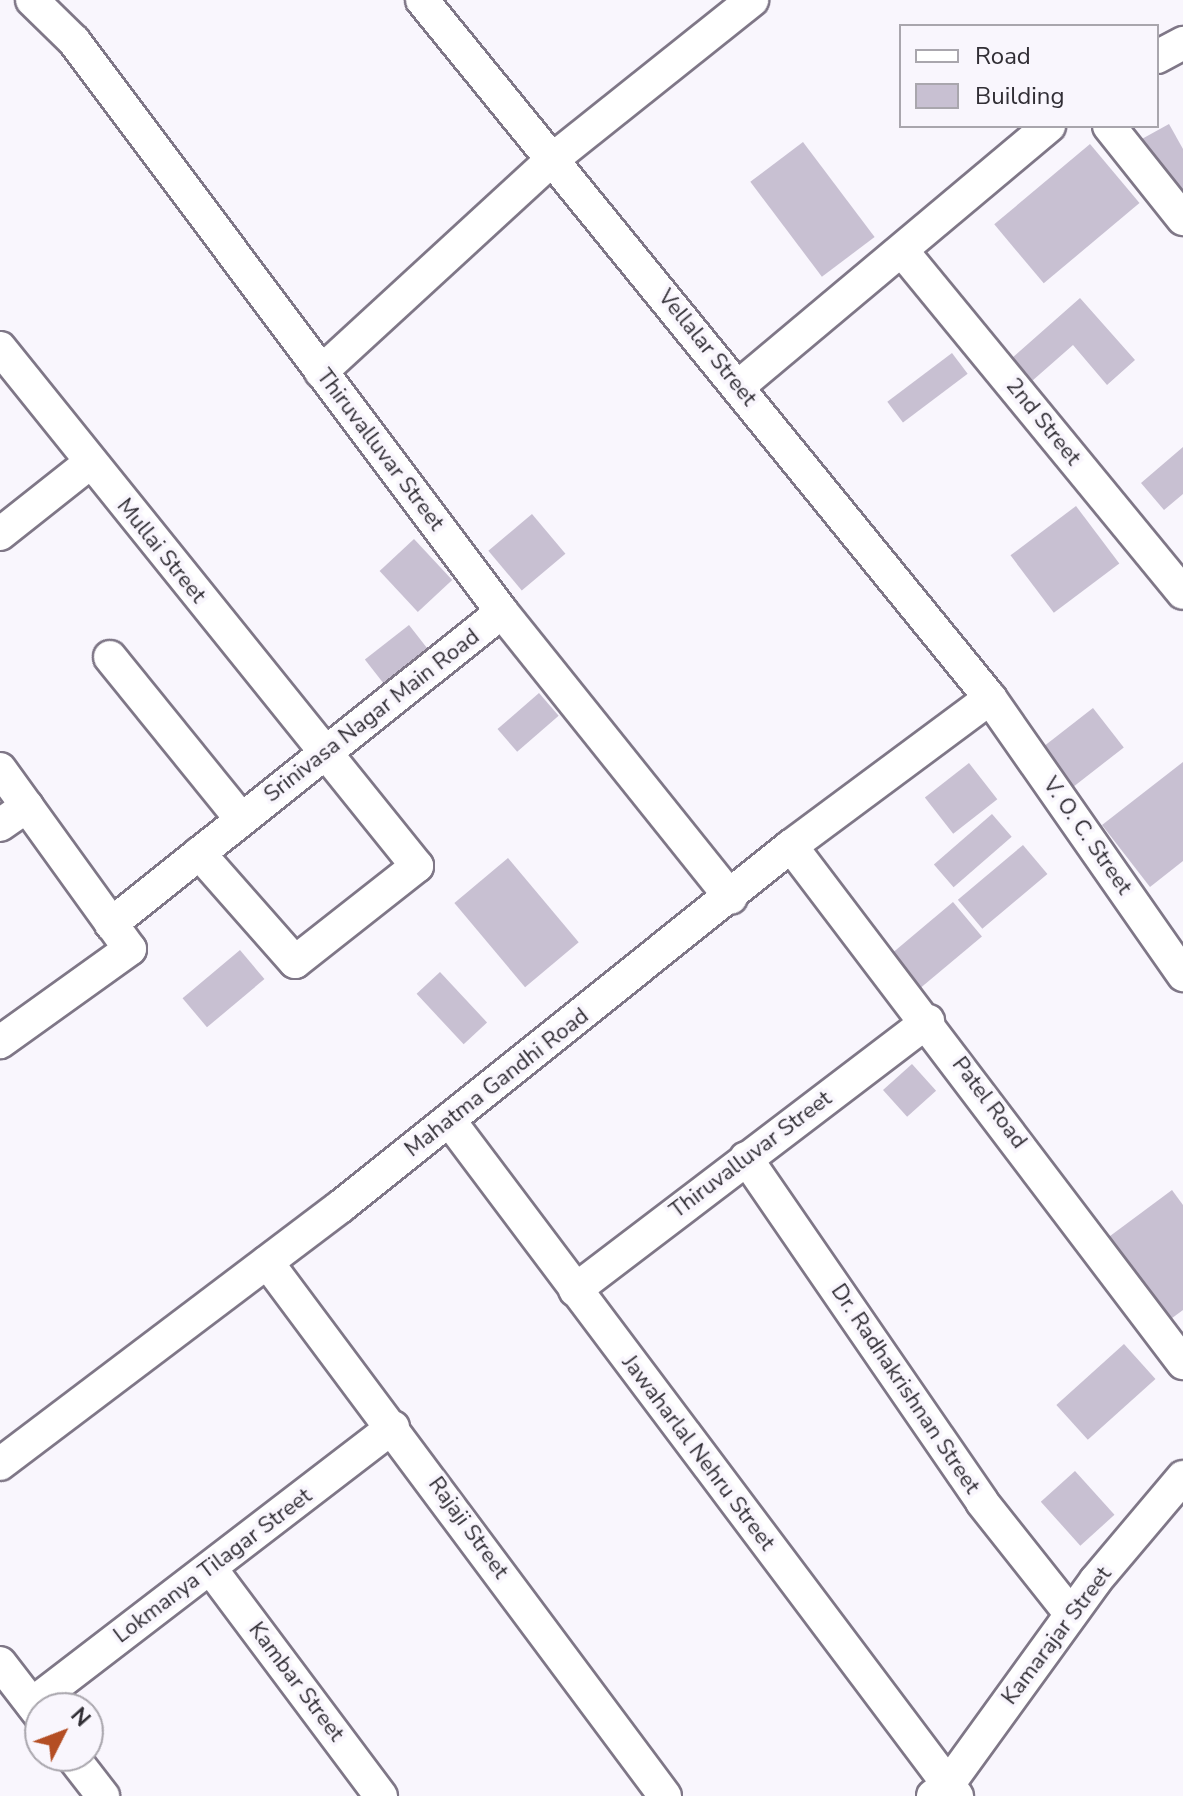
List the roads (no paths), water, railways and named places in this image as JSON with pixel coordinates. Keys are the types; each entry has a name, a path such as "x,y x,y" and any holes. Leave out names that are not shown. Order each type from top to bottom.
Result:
{"street":[{"name":"Thiruvalluvar Street","path":"32,0 74,41 502,612 731,898"},
{"name":"Vellalar Street","path":"422,0 990,698"},
{"path":"321,372 553,159 752,0"},
{"path":"1159,56 1183,43"},
{"path":"739,386 903,252 1047,128"},
{"path":"1111,128 1183,219"},
{"name":"2nd Street","path":"903,252 1183,593"},
{"name":"Mullai Street","path":"0,348 417,866 295,962 199,853"},
{"path":"0,534 91,462"},
{"name":"Srinivasa Nagar Main Road","path":"0,1042 120,936 199,853 502,612"},
{"path":"110,657 241,819"},
{"name":"Mahatma Gandhi Road","path":"0,1464 449,1120 731,898 791,846 990,698"},
{"name":"V. O. C. Street","path":"990,698 1183,975"},
{"path":"0,769 120,936"},
{"path":"0,825 27,806"},
{"name":"Patel Road","path":"791,846 928,1021 1183,1363"},
{"name":"Thiruvalluvar Street","path":"575,1290 928,1021"},
{"name":"Jawaharlal Nehru Street","path":"449,1120 946,1793"},
{"name":"Dr. Radhakrishnan Street","path":"746,1158 982,1502 1070,1613"},
{"name":"Rajaji Street","path":"267,1262 393,1427 665,1796"},
{"name":"Lokmanya Tilagar Street","path":"57,1692 393,1427"},
{"name":"Kamarajar Street","path":"946,1793 1070,1613 1183,1477"},
{"name":"Kambar Street","path":"211,1569 381,1796"},
{"path":"0,1663 24,1694"},
{"path":"84,1772 103,1796"}]}
